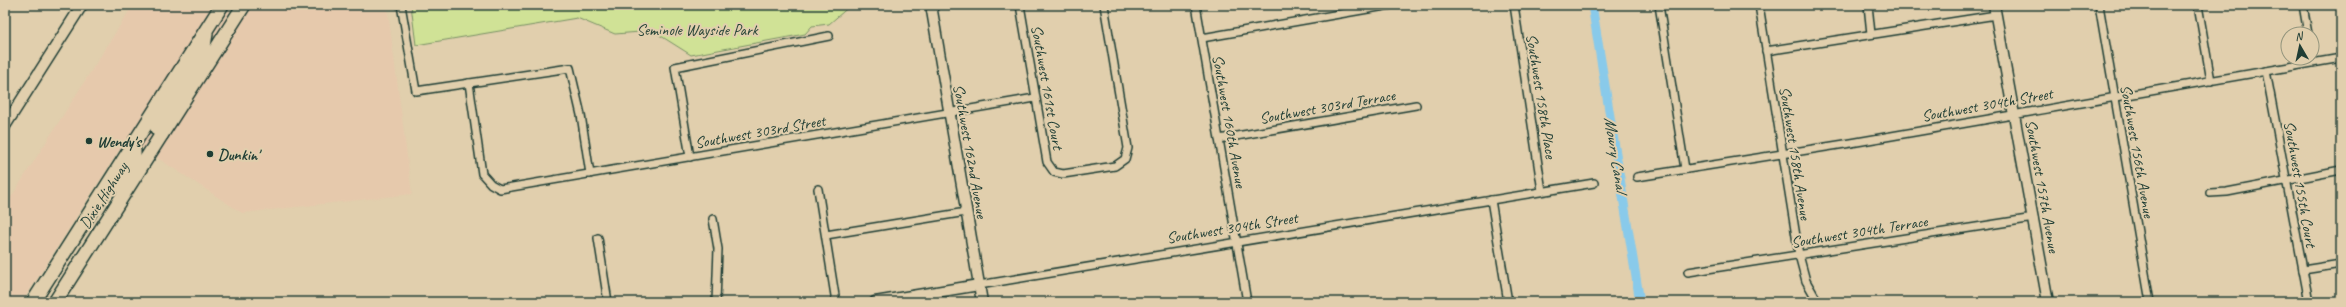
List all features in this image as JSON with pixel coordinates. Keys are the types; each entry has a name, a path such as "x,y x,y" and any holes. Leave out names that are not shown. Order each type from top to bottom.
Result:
{"highway":[{"name":"Dixie Highway","path":"55,302 244,5"},
{"name":"Dixie Highway","path":"32,302 218,10"},
{"path":"162,134 157,128 157,123 203,52 207,28"},
{"path":"84,257 90,232 134,160 134,151 131,148"}],"street":[{"path":"5,126 82,5"},
{"path":"400,5 416,91 570,68 581,115 590,174"},
{"name":"Southwest 162nd Avenue","path":"931,5 982,302"},
{"name":"Southwest 161st Court","path":"1020,5 1047,162 1054,172 1063,174 1115,166 1125,159 1128,148 1104,5"},
{"name":"Southwest 160th Avenue","path":"1196,5 1247,302"},
{"path":"1202,38 1391,5"},
{"name":"Southwest 158th Place","path":"1514,5 1542,191"},
{"path":"1659,5 1685,169"},
{"name":"Southwest 158th Avenue","path":"1759,5 1799,255 1806,282 1818,302"},
{"path":"1868,5 1871,34"},
{"name":"Southwest 156th Avenue","path":"2099,5 2150,302"},
{"path":"2198,5 2211,81"},
{"path":"2303,5 2307,26"},
{"path":"1766,51 1871,34 1995,10"},
{"name":"Southwest 157th Avenue","path":"1995,10 2034,218 2048,302"},
{"path":"690,157 675,67 829,36"},
{"name":"Southwest 304th Street","path":"2320,59 2341,58"},
{"name":"Southwest 304th Street","path":"1637,177 2115,98 2287,66"},
{"name":"Southwest 155th Court","path":"2266,71 2309,302"},
{"name":"Southwest 303rd Street","path":"469,83 482,174 491,184 500,189 1035,98"},
{"name":"Southwest 303rd Terrace","path":"1218,139 1416,105"},
{"path":"2210,193 2227,192 2341,170"},
{"name":"Southwest 304th Street","path":"876,302 1236,241 1594,183"},
{"path":"818,189 836,302"},
{"path":"1491,200 1508,302"},
{"path":"826,235 966,212"},
{"path":"713,218 718,249 716,302"},
{"name":"Southwest 304th Terrace","path":"1688,272 2034,218"},
{"path":"598,238 608,302"},
{"path":"2303,270 2341,264"}],"shaded area":[{"path":"133,5 387,5 412,194 242,213 127,138 22,302 5,302 5,207"}],"green space":[{"name":"Seminole Wayside Park","path":"411,5 851,5 829,24 812,26 805,34 691,55 653,31 615,34 577,18 416,45"}],"waterway":[{"name":"Mowry Canal","path":"1592,5 1640,302"}],"place":[{"name":"Wendy's","path":"89,141"},
{"name":"Dunkin'","path":"210,154"}]}
